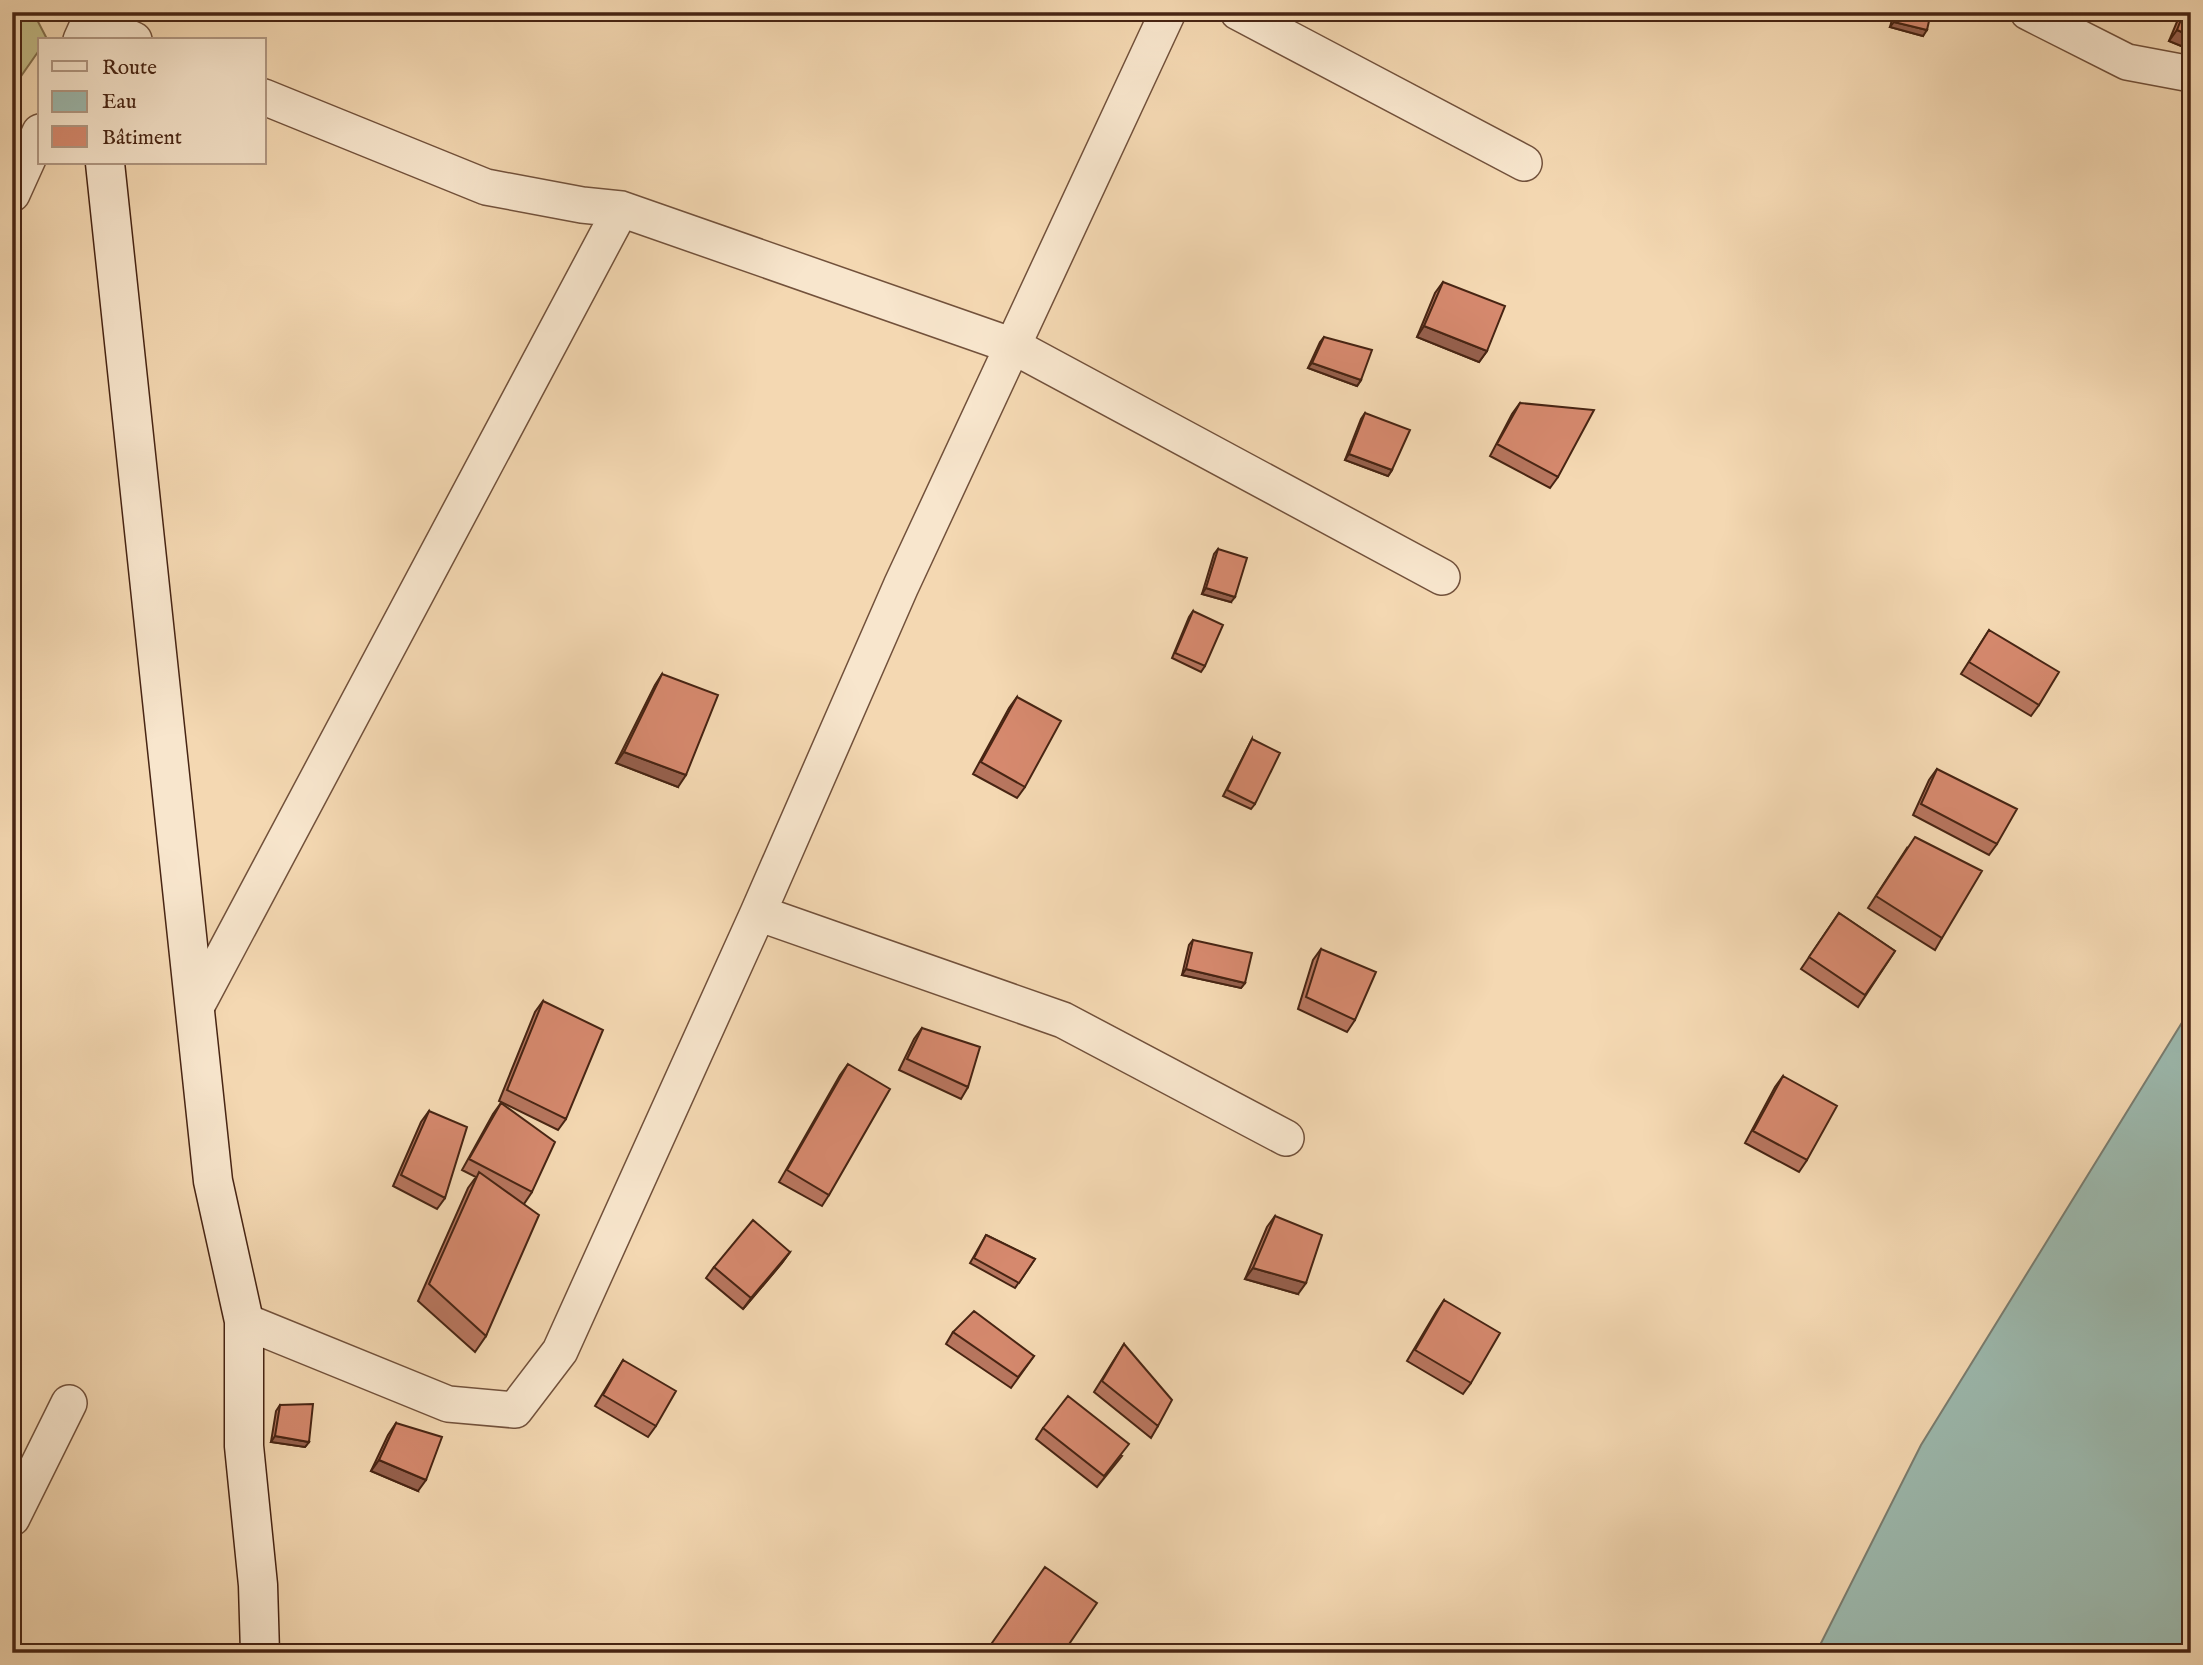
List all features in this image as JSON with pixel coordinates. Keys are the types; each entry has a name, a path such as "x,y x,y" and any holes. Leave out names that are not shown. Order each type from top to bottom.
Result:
{"street":[{"path":"244,1321 448,1404 515,1410 560,1351 758,913 901,586 1168,12"},
{"path":"1238,12 1524,163"},
{"path":"2028,12 2127,62 2191,74"},
{"path":"88,28 126,38"},
{"path":"266,98 486,187 582,205 621,209 1013,346 1442,576"},
{"path":"12,194 38,136"},
{"path":"105,164 213,1181 244,1321 244,1446 258,1585 260,1653"},
{"path":"195,1009 621,209"},
{"path":"758,913 1063,1020 1286,1138"},
{"path":"12,1518 69,1404"}],"shaded area":[{"path":"12,12 33,12 46,38 38,38 38,52 12,89"}],"water":[{"path":"2191,1008 2191,1653 1816,1653 1921,1445"}],"building":[{"path":"1896,12 1931,12 1927,30 1894,22"},
{"path":"2184,12 2191,12 2191,36 2177,30"},
{"path":"1443,282 1505,306 1487,351 1424,326"},
{"path":"1324,337 1372,350 1361,380 1312,363"},
{"path":"1520,403 1594,410 1558,477 1497,444"},
{"path":"1365,413 1410,430 1392,470 1349,454"},
{"path":"1218,549 1247,558 1235,597 1206,588"},
{"path":"1193,611 1223,625 1205,666 1175,653"},
{"path":"1989,630 2059,672 2039,705 1969,662"},
{"path":"662,674 718,695 686,775 624,752"},
{"path":"1017,697 1061,721 1025,787 981,762"},
{"path":"1252,739 1280,753 1255,804 1227,790"},
{"path":"1937,769 2017,809 1997,844 1921,804"},
{"path":"1915,837 1982,871 1942,938 1876,896"},
{"path":"1839,913 1895,951 1865,995 1809,957"},
{"path":"1193,940 1252,953 1245,983 1186,969"},
{"path":"1321,949 1376,972 1355,1020 1306,997"},
{"path":"543,1001 603,1030 566,1119 507,1090"},
{"path":"922,1028 980,1047 968,1087 907,1059"},
{"path":"848,1064 890,1089 829,1195 787,1170"},
{"path":"1783,1076 1837,1106 1807,1160 1753,1131"},
{"path":"501,1103 555,1142 532,1192 469,1159"},
{"path":"429,1111 467,1127 445,1198 401,1175"},
{"path":"479,1172 539,1215 486,1336 429,1284"},
{"path":"1275,1216 1322,1235 1306,1283 1253,1268"},
{"path":"753,1220 790,1252 751,1298 714,1267"},
{"path":"986,1235 1035,1259 1019,1283 974,1258"},
{"path":"1444,1300 1500,1333 1471,1383 1415,1350"},
{"path":"974,1311 1034,1356 1018,1377 953,1332"},
{"path":"1124,1344 1172,1400 1158,1426 1102,1381"},
{"path":"623,1360 676,1391 656,1426 603,1395"},
{"path":"1068,1396 1129,1444 1104,1476 1043,1428"},
{"path":"313,1404 309,1442 275,1436 280,1405"},
{"path":"396,1423 442,1437 426,1480 379,1460"},
{"path":"1045,1567 1097,1603 1063,1653 985,1653"}]}
